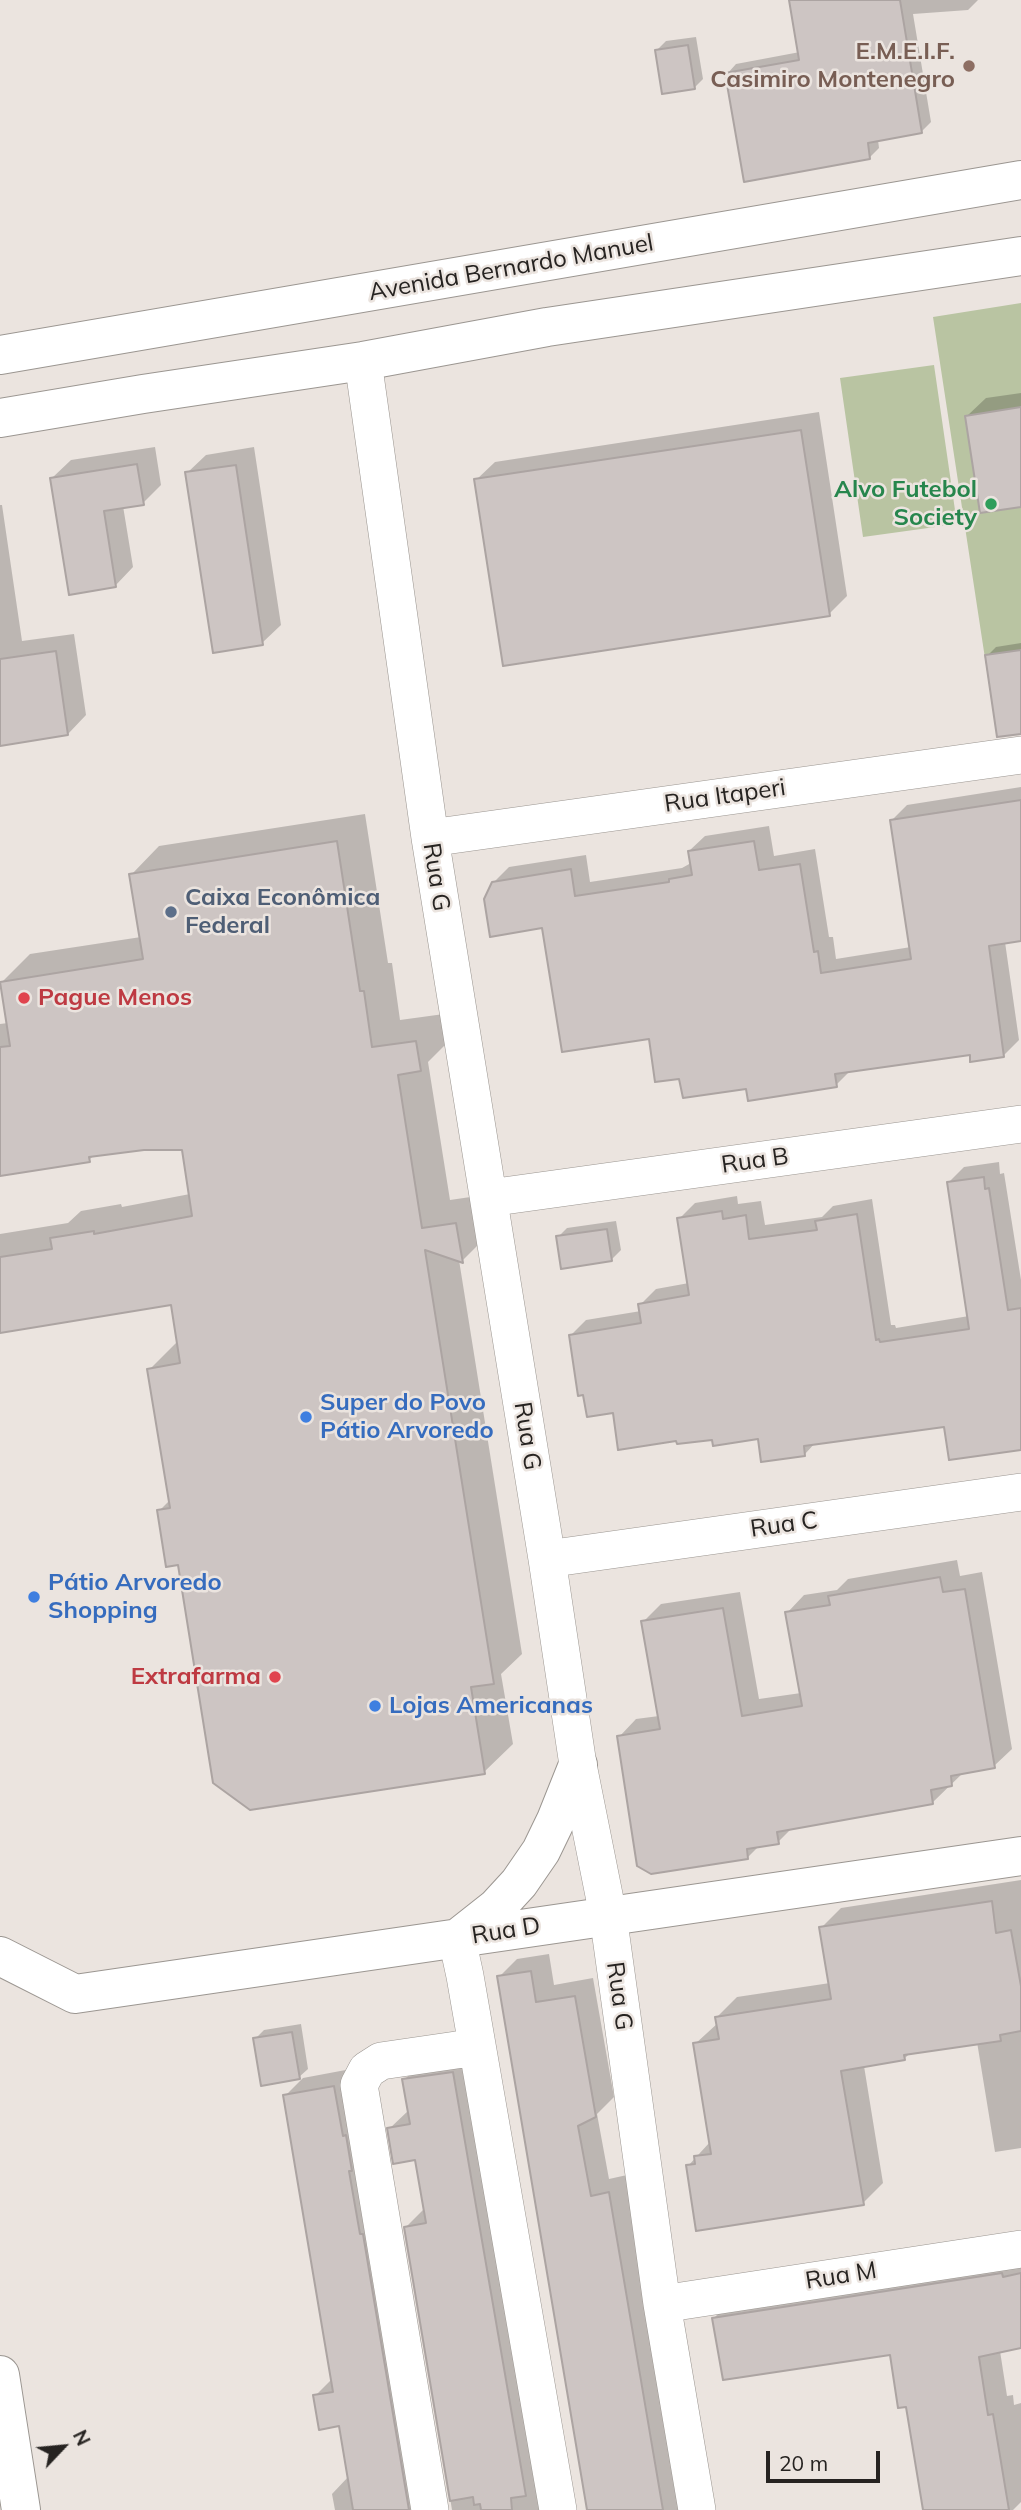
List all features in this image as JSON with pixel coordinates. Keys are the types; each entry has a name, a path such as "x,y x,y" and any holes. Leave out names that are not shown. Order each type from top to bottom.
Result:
{"main road":[{"name":"Avenida Bernardo Manuel","path":"0,355 1021,180"},
{"path":"0,418 363,361 547,327 1021,256"},
{"path":"457,1939 496,1908 519,1883 541,1851 578,1765"},
{"name":"Rua D","path":"0,1956 75,1994 1021,1856"},
{"path":"0,2375 22,2510"}],"street":[{"name":"Rua G","path":"363,361 430,838 578,1765 608,1915 662,2304 697,2510"},
{"name":"Rua Itaperi","path":"430,838 1021,755"},
{"name":"Rua B","path":"489,1198 1021,1124"},
{"name":"Rua C","path":"547,1559 1021,1492"},
{"path":"457,1939 558,2510"},
{"path":"430,2510 359,2085 367,2070 381,2061 477,2047"},
{"name":"Rua M","path":"662,2304 1021,2249"}],"green space":[{"name":"Alvo Futebol Society","path":"1021,303 1021,720 995,724 933,317"},
{"path":"934,365 957,524 863,537 840,378"}],"building":[{"path":"789,0 900,0 922,133 868,143 870,159 744,182 725,73 799,60"},
{"path":"688,45 695,89 662,94 655,50"},
{"path":"1021,407 1021,507 980,513 965,416"},
{"path":"801,430 830,616 503,666 474,479"},
{"path":"137,464 144,505 104,511 116,587 69,595 50,478"},
{"path":"236,465 263,645 213,653 185,472"},
{"path":"1021,650 1021,734 997,737 985,655"},
{"path":"56,651 68,735 0,746 0,659"},
{"path":"1021,800 1021,941 989,946 1004,1057 970,1062 970,1055 835,1074 837,1087 748,1101 746,1089 683,1098 679,1079 655,1082 649,1039 562,1052 542,928 490,937 484,899 492,882 571,869 575,896 669,882 669,879 692,875 688,851 754,841 759,870 800,864 814,952 818,951 821,973 911,959 890,820"},
{"path":"337,841 360,991 364,991 372,1047 416,1041 421,1071 398,1075 422,1228 456,1223 463,1263 425,1250 494,1684 471,1687 485,1774 250,1810 213,1783 178,1565 166,1567 157,1510 170,1508 147,1369 180,1363 171,1305 0,1333 0,1257 52,1249 50,1238 94,1231 94,1234 192,1216 182,1150 144,1150 89,1157 90,1162 0,1176 0,1047 10,1046 0,982 143,959 129,874"},
{"path":"984,1177 985,1189 989,1188 1008,1310 1021,1308 1021,1450 949,1460 944,1427 804,1446 805,1456 761,1462 758,1439 713,1446 712,1440 677,1444 676,1441 618,1450 613,1413 587,1417 583,1395 578,1396 569,1335 641,1323 638,1304 689,1295 677,1218 722,1211 723,1219 746,1215 749,1239 817,1230 815,1221 857,1214 876,1340 879,1339 880,1342 969,1329 947,1182"},
{"path":"607,1229 612,1261 561,1269 556,1236"},
{"path":"940,1577 943,1592 965,1589 995,1768 951,1776 952,1786 931,1790 933,1804 777,1832 779,1844 747,1849 748,1859 651,1874 637,1866 617,1736 660,1729 641,1621 723,1608 742,1716 802,1706 785,1612 830,1605 828,1596"},
{"path":"992,1901 996,1933 1011,1930 1021,1986 1021,2031 1000,2035 1001,2041 904,2055 905,2060 841,2071 864,2205 696,2231 686,2165 695,2164 694,2156 711,2154 693,2043 719,2039 715,2017 831,1999 819,1927"},
{"path":"531,1971 536,2002 575,1996 596,2117 578,2126 591,2196 609,2192 663,2510 587,2510 497,1976"},
{"path":"292,2032 300,2079 261,2086 253,2038"},
{"path":"453,2072 526,2496 511,2498 512,2510 481,2510 480,2504 474,2505 473,2497 450,2501 404,2227 426,2223 415,2160 393,2164 387,2128 410,2124 402,2079"},
{"path":"334,2086 343,2136 346,2135 352,2171 349,2171 360,2234 363,2234 409,2510 353,2510 339,2426 319,2430 313,2395 333,2392 283,2095"},
{"path":"1002,2273 1003,2277 1021,2273 1021,2348 979,2357 988,2415 993,2414 1009,2510 923,2510 906,2407 898,2408 890,2355 723,2380 712,2318"}],"place":[{"name":"E.M.E.I.F. Casimiro Montenegro","path":"969,66"},
{"name":"Alvo Futebol Society","path":"991,504"},
{"name":"Caixa Econômica Federal","path":"171,912"},
{"name":"Pague Menos","path":"24,998"},
{"name":"Super do Povo Pátio Arvoredo","path":"306,1417"},
{"name":"Pátio Arvoredo Shopping","path":"34,1597"},
{"name":"Extrafarma","path":"275,1677"},
{"name":"Lojas Americanas","path":"375,1706"}]}
